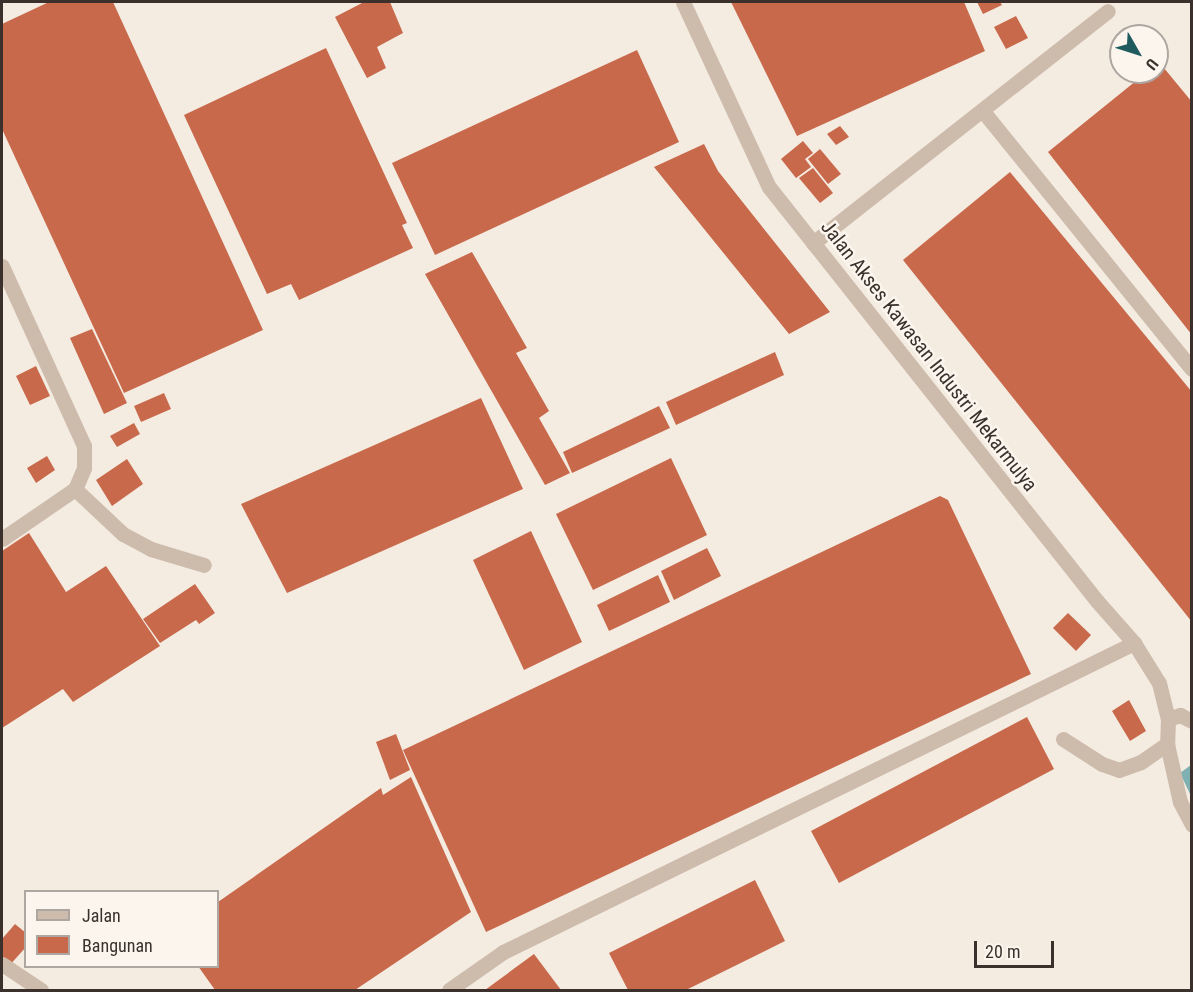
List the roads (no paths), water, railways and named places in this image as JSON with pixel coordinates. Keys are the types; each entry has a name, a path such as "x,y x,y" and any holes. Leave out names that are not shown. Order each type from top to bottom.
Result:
{"street":[{"name":"Jalan Akses Kawasan Industri Mekarmulya","path":"683,2 769,187 1089,592 1134,643 1159,682 1168,719 1167,744 1180,801 1191,825"},
{"path":"813,243 1108,11"},
{"path":"982,110 1191,369"},
{"path":"2,266 84,446 84,468 75,489 2,539"},
{"path":"75,489 123,534 151,549 204,565"},
{"path":"449,990 503,952 1134,643"},
{"path":"1168,719 1180,715 1191,721"},
{"path":"1063,739 1102,764 1119,770 1141,762 1167,744"},
{"path":"2,964 41,990"}],"water":[{"path":"1191,765 1191,796 1180,773"}]}
